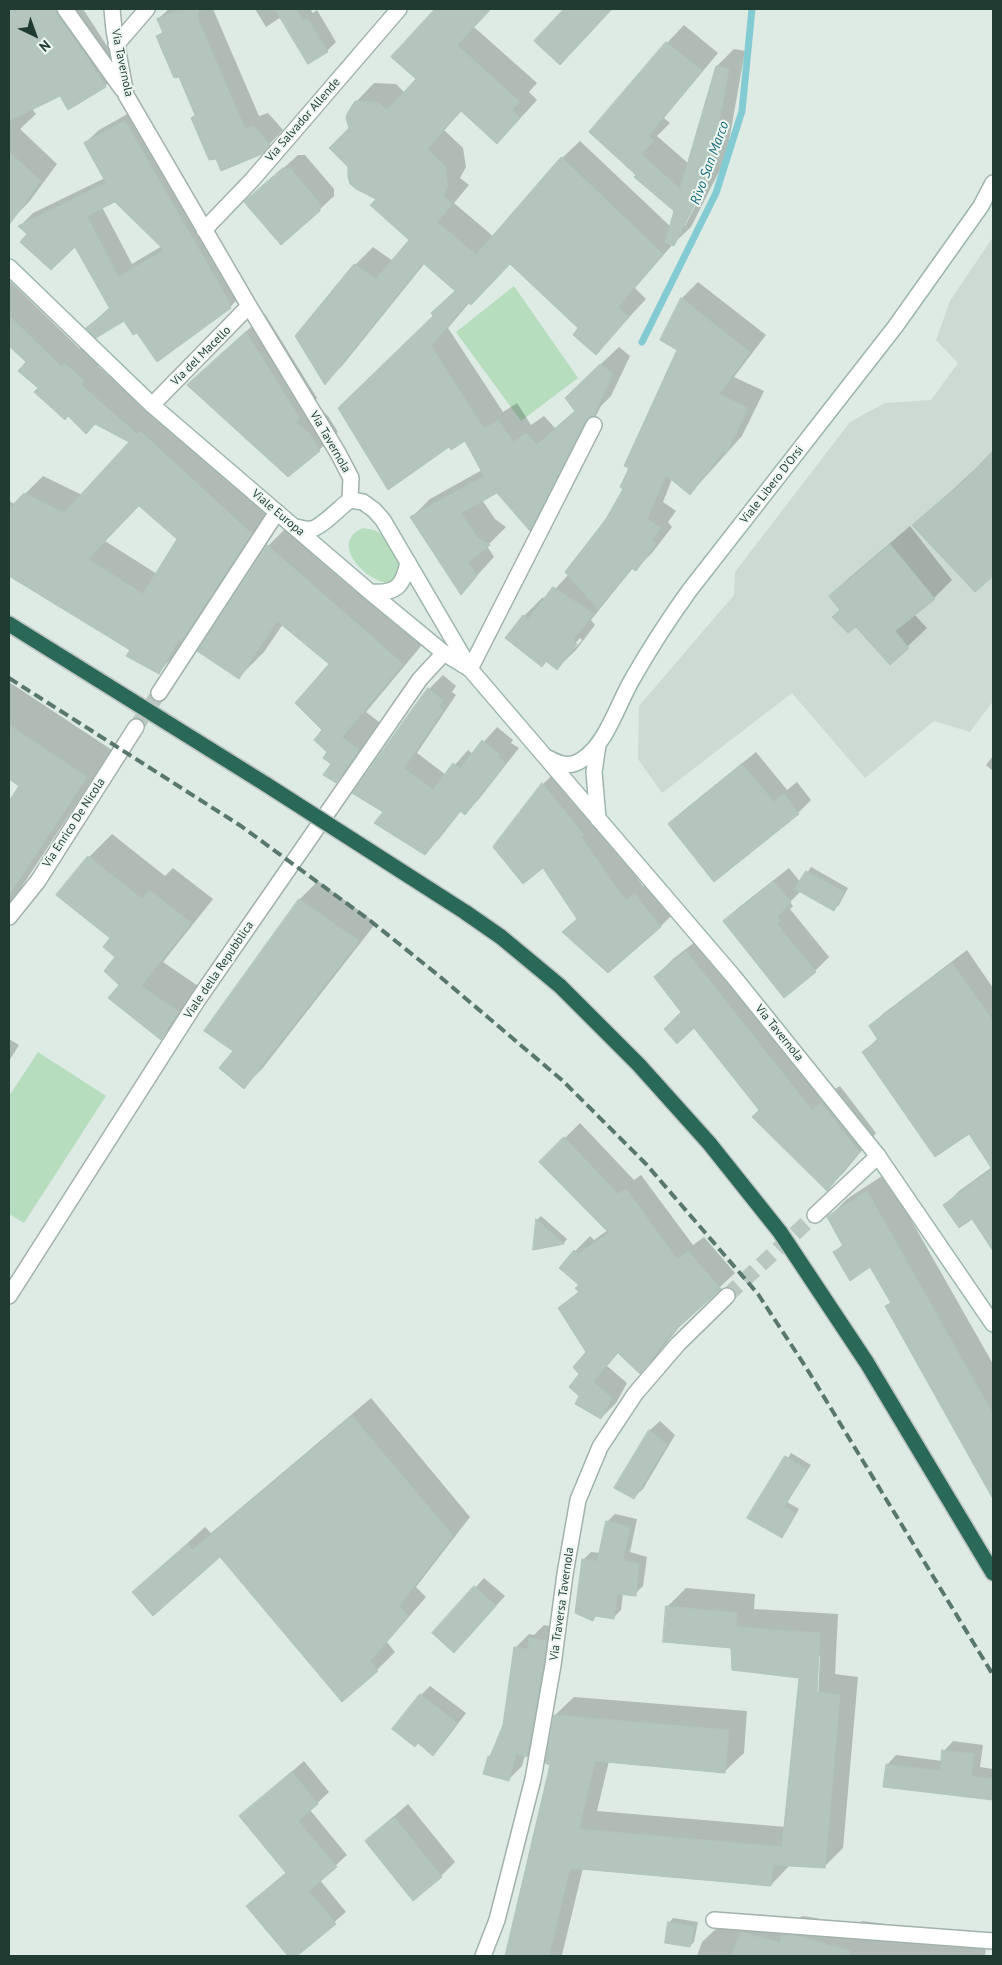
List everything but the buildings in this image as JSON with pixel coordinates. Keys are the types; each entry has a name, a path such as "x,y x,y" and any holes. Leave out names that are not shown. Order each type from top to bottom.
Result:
{"highway":[{"path":"9,624 466,912 501,937 560,986 639,1065 709,1143 762,1209 811,1276 867,1363 993,1573"}],"street":[{"path":"65,9 126,95"},
{"name":"Via Tavernola","path":"112,9 116,45 126,95 351,478 350,500"},
{"path":"116,45 147,9"},
{"name":"Via Salvador Allende","path":"204,230 252,180 399,9"},
{"name":"Viale Libero D'Orsi","path":"546,757 560,764 572,765 584,759 598,745 631,680 689,591 895,327 981,206 993,183"},
{"name":"Viale Europa","path":"9,267 152,405 370,592 444,653 470,669 546,757"},
{"name":"Via del Macello","path":"152,405 249,306"},
{"path":"470,669 594,425"},
{"path":"296,527 310,530 321,525 350,500 363,502 374,510 383,520 470,669"},
{"path":"159,693 277,512"},
{"path":"321,525 318,535 324,551"},
{"path":"370,592 384,593 395,589 405,577 408,562"},
{"name":"Viale della Repubblica","path":"9,1296 199,998 420,679 444,653"},
{"name":"Via Enrico De Nicola","path":"9,917 38,880 136,728"},
{"path":"598,745 594,772 598,819"},
{"name":"Via Tavernola","path":"546,757 733,976 878,1156 993,1324"},
{"path":"815,1215 878,1156"},
{"name":"Via Traversa Tavernola","path":"483,1956 497,1920 533,1779 553,1665 565,1574 578,1500 600,1447 635,1394 678,1344 727,1296"},
{"path":"714,1920 993,1941"}],"shaded area":[{"path":"993,237 993,701 970,732 934,721 865,778 792,693 662,793 638,759 639,706 734,595 735,572 850,422 885,403 931,400 958,363 936,340 950,301"}],"green space":[{"path":"514,286 578,378 521,421 456,332"},
{"path":"363,528 379,533 383,537 398,563 399,573 393,581 385,582 366,573 351,554 349,544 352,535"},
{"path":"38,1052 106,1096 24,1223 9,1214 9,1096"}],"waterway":[{"name":"Rivo San Marco","path":"642,342 716,193 742,111 752,9"}],"tunnel":[{"path":"136,727 159,693"},
{"path":"727,1296 815,1215"}],"railway":[{"path":"9,678 241,826 368,919 438,975 563,1081 646,1164 758,1294 807,1369 993,1675"}]}
